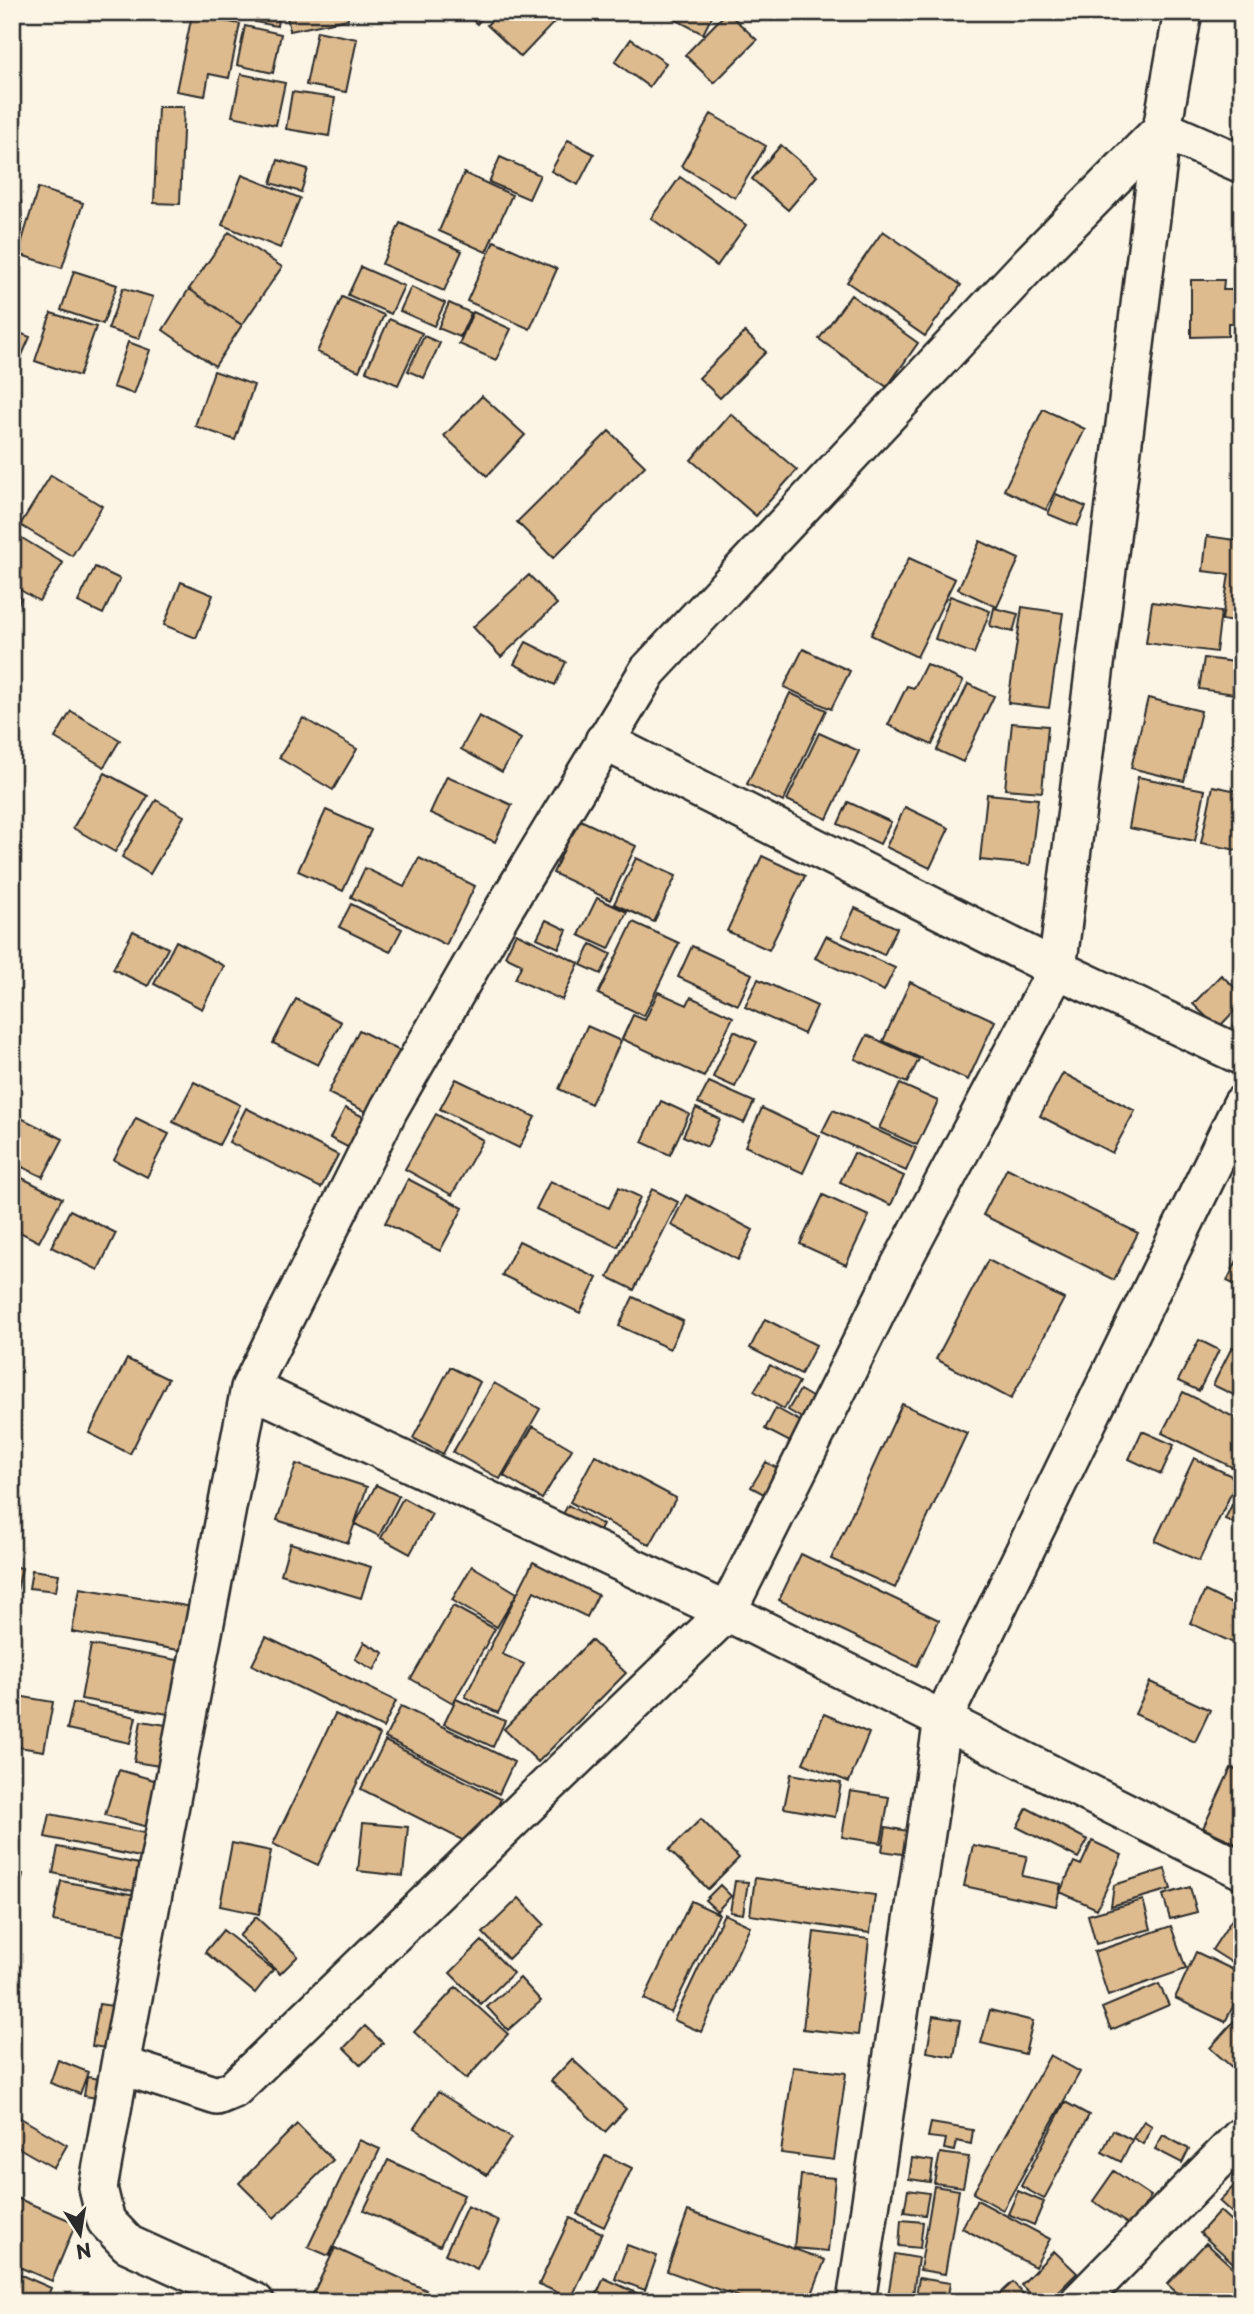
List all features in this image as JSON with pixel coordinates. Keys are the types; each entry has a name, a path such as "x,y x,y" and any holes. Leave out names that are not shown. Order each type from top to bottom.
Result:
{"street":[{"path":"120,2064 217,2096 234,2089 727,1612 898,1269 1057,968 1162,129 1183,12"},
{"path":"1162,129 1242,164"},
{"path":"255,2302 128,2244 106,2221 98,2188 250,1388 389,1109 502,912 648,671 1031,261 1162,129"},
{"path":"604,741 1057,968 1242,1056"},
{"path":"856,2302 943,1719 1242,1104"},
{"path":"250,1388 727,1612 1242,1870"},
{"path":"1079,2302 1242,2136"}],"building":[{"path":"257,12 279,12 277,26 255,22"},
{"path":"286,12 347,12 348,19 290,31"},
{"path":"464,12 487,12 477,24"},
{"path":"499,12 559,12 561,15 521,57 487,25"},
{"path":"668,12 714,12 703,34 667,15"},
{"path":"727,12 757,40 714,83 685,55"},
{"path":"192,15 240,24 229,78 209,74 205,96 176,91"},
{"path":"245,26 281,34 273,73 237,65"},
{"path":"317,31 357,39 346,92 306,85"},
{"path":"631,39 666,63 649,87 615,62"},
{"path":"241,74 285,83 276,125 232,116"},
{"path":"292,92 335,98 329,136 286,129"},
{"path":"158,107 184,107 180,204 154,203"},
{"path":"711,114 766,146 735,198 681,166"},
{"path":"568,140 594,154 578,185 551,171"},
{"path":"781,145 817,176 788,210 752,179"},
{"path":"500,157 540,175 529,199 489,182"},
{"path":"278,160 308,169 301,192 271,183"},
{"path":"464,173 512,195 486,252 439,231"},
{"path":"242,175 300,198 280,248 222,225"},
{"path":"680,177 746,225 717,266 651,218"},
{"path":"38,188 83,203 62,268 18,254"},
{"path":"12,201 21,201 22,225 12,225"},
{"path":"400,223 462,251 444,291 382,264"},
{"path":"883,231 961,285 925,336 847,282"},
{"path":"229,232 282,267 242,325 189,289"},
{"path":"12,234 17,234 12,294"},
{"path":"494,241 557,269 530,329 467,301"},
{"path":"361,267 404,286 391,314 348,295"},
{"path":"74,271 117,285 103,324 61,310"},
{"path":"1191,280 1224,280 1223,290 1242,290 1242,323 1228,323 1228,336 1191,337"},
{"path":"411,287 445,303 434,326 400,311"},
{"path":"123,288 153,297 139,339 108,329"},
{"path":"189,289 242,325 215,366 163,330"},
{"path":"851,295 918,343 887,387 819,339"},
{"path":"342,297 384,315 359,371 317,352"},
{"path":"449,303 471,313 460,337 438,328"},
{"path":"473,312 511,329 496,360 459,344"},
{"path":"51,313 96,327 79,376 35,361"},
{"path":"389,319 422,333 398,385 366,371"},
{"path":"12,330 30,337 12,378"},
{"path":"745,332 766,352 720,398 699,378"},
{"path":"424,336 440,343 424,378 408,371"},
{"path":"128,342 150,350 134,394 113,387"},
{"path":"214,371 254,385 235,440 195,426"},
{"path":"482,396 525,435 487,476 444,436"},
{"path":"1043,409 1085,429 1046,510 1004,490"},
{"path":"731,414 797,470 756,516 691,460"},
{"path":"609,431 645,466 553,558 517,522"},
{"path":"51,475 102,506 72,556 20,525"},
{"path":"1056,494 1086,507 1077,526 1048,514"},
{"path":"12,532 63,563 39,601 12,585"},
{"path":"1207,536 1242,541 1242,645 1236,644 1239,623 1222,620 1229,574 1203,571"},
{"path":"980,541 1019,559 997,607 958,589"},
{"path":"909,558 955,579 917,657 871,635"},
{"path":"95,567 120,579 103,614 78,602"},
{"path":"529,575 557,604 501,657 473,627"},
{"path":"181,582 213,595 196,638 164,625"},
{"path":"12,594 21,598 12,616"},
{"path":"950,596 990,611 974,654 935,639"},
{"path":"1152,602 1221,612 1216,652 1146,643"},
{"path":"1022,607 1063,613 1049,708 1008,703"},
{"path":"994,608 1018,614 1013,632 990,626"},
{"path":"526,642 566,662 555,685 514,664"},
{"path":"803,649 850,671 831,709 784,687"},
{"path":"1204,658 1242,663 1242,695 1199,689"},
{"path":"926,664 963,681 932,745 888,725 907,686 914,688"},
{"path":"968,684 994,696 963,762 937,750"},
{"path":"790,693 826,710 783,802 747,784"},
{"path":"1148,698 1201,711 1184,781 1131,768"},
{"path":"71,711 120,740 104,767 55,738"},
{"path":"479,716 521,739 502,772 461,749"},
{"path":"303,718 357,749 333,790 279,758"},
{"path":"1012,723 1048,726 1042,792 1005,789"},
{"path":"819,733 859,751 827,819 787,800"},
{"path":"105,773 148,796 115,852 73,828"},
{"path":"447,776 512,805 495,842 430,813"},
{"path":"1138,777 1205,790 1195,841 1129,828"},
{"path":"1213,786 1242,792 1242,851 1201,843"},
{"path":"987,794 1038,799 1030,865 980,860"},
{"path":"156,800 184,816 150,874 122,857"},
{"path":"848,802 891,822 880,844 838,824"},
{"path":"905,807 949,828 930,868 886,847"},
{"path":"326,810 371,830 343,891 298,871"},
{"path":"578,819 636,846 610,900 553,873"},
{"path":"762,856 805,876 769,950 727,931"},
{"path":"419,858 475,886 446,945 351,897 365,868 404,887"},
{"path":"636,858 676,876 654,922 614,904"},
{"path":"597,898 627,912 609,949 579,935"},
{"path":"351,904 402,929 390,952 339,927"},
{"path":"855,908 897,928 884,955 842,936"},
{"path":"546,920 567,930 559,948 537,938"},
{"path":"633,922 679,943 644,1016 598,994"},
{"path":"133,931 168,948 148,986 113,969"},
{"path":"516,933 579,963 562,1000 515,979 522,964 505,956"},
{"path":"826,936 895,968 884,991 815,958"},
{"path":"176,941 224,966 202,1009 154,984"},
{"path":"591,944 611,954 601,974 581,965"},
{"path":"692,946 752,974 738,1005 678,977"},
{"path":"1221,975 1242,994 1242,1003 1218,1028 1193,1004"},
{"path":"758,979 817,1006 804,1034 745,1007"},
{"path":"910,982 995,1021 968,1080 883,1041"},
{"path":"658,992 687,1005 691,997 733,1017 704,1077 622,1039 633,1015 645,1020"},
{"path":"296,999 341,1022 318,1065 273,1043"},
{"path":"1242,1015 1242,1039 1230,1031"},
{"path":"587,1026 621,1041 591,1104 559,1089"},
{"path":"359,1030 404,1053 372,1115 328,1093"},
{"path":"734,1031 757,1042 735,1087 713,1077"},
{"path":"867,1035 919,1059 907,1083 855,1059"},
{"path":"1063,1073 1135,1111 1112,1153 1040,1116"},
{"path":"456,1079 535,1117 519,1148 440,1109"},
{"path":"194,1082 240,1105 219,1145 173,1122"},
{"path":"709,1082 754,1102 744,1123 698,1103"},
{"path":"900,1084 938,1101 917,1145 879,1128"},
{"path":"661,1101 689,1114 670,1155 642,1142"},
{"path":"246,1108 338,1155 321,1188 229,1142"},
{"path":"345,1108 368,1119 353,1150 330,1138"},
{"path":"696,1108 720,1119 707,1147 683,1136"},
{"path":"762,1108 820,1136 803,1173 745,1146"},
{"path":"833,1110 916,1148 906,1171 822,1132"},
{"path":"436,1114 483,1140 452,1195 405,1169"},
{"path":"19,1117 63,1139 43,1177 12,1162 12,1130"},
{"path":"136,1118 169,1134 147,1177 114,1160"},
{"path":"854,1153 904,1176 891,1205 840,1182"},
{"path":"1007,1168 1138,1233 1114,1280 983,1215"},
{"path":"12,1173 62,1198 39,1242 12,1228"},
{"path":"408,1179 463,1208 440,1251 385,1223"},
{"path":"550,1181 609,1208 619,1187 640,1197 618,1247 536,1209"},
{"path":"652,1189 678,1202 634,1290 608,1277"},
{"path":"686,1195 753,1230 738,1260 671,1225"},
{"path":"823,1195 869,1216 846,1265 800,1244"},
{"path":"70,1210 116,1233 98,1270 51,1247"},
{"path":"519,1241 597,1278 580,1313 502,1275"},
{"path":"1242,1250 1242,1288 1227,1281"},
{"path":"988,1260 1064,1299 1011,1399 936,1359"},
{"path":"633,1297 683,1321 670,1349 619,1326"},
{"path":"765,1319 816,1345 801,1374 750,1348"},
{"path":"1199,1340 1219,1350 1199,1391 1178,1381"},
{"path":"1232,1347 1242,1352 1242,1399 1213,1385"},
{"path":"127,1359 168,1379 130,1454 89,1433"},
{"path":"770,1365 799,1382 784,1409 754,1391"},
{"path":"450,1367 480,1382 443,1454 413,1438"},
{"path":"494,1383 540,1409 500,1479 453,1452"},
{"path":"800,1390 817,1400 805,1420 788,1410"},
{"path":"1183,1392 1242,1421 1242,1472 1162,1433"},
{"path":"902,1404 967,1433 895,1588 831,1559"},
{"path":"776,1408 803,1423 792,1443 765,1429"},
{"path":"533,1426 572,1449 542,1499 504,1476"},
{"path":"1142,1431 1174,1445 1161,1474 1129,1459"},
{"path":"595,1455 676,1498 650,1545 570,1502"},
{"path":"1194,1458 1238,1479 1199,1561 1155,1541"},
{"path":"766,1462 789,1475 775,1500 751,1487"},
{"path":"296,1464 367,1487 348,1543 277,1520"},
{"path":"1242,1484 1242,1527 1225,1519"},
{"path":"376,1485 399,1496 379,1536 355,1524"},
{"path":"403,1498 432,1514 410,1554 381,1538"},
{"path":"568,1505 603,1525 594,1542 558,1523"},
{"path":"290,1543 371,1567 361,1598 281,1574"},
{"path":"801,1554 939,1620 917,1666 779,1600"},
{"path":"533,1562 598,1595 587,1617 534,1591 502,1654 524,1664 498,1713 465,1697"},
{"path":"12,1566 22,1568 12,1613"},
{"path":"472,1566 517,1593 497,1627 452,1600"},
{"path":"32,1570 59,1574 56,1591 29,1588"},
{"path":"80,1588 193,1607 185,1651 72,1632"},
{"path":"1205,1591 1242,1609 1242,1647 1190,1623"},
{"path":"453,1606 495,1629 453,1703 411,1679"},
{"path":"266,1637 396,1701 383,1728 252,1665"},
{"path":"591,1640 626,1673 538,1762 504,1729"},
{"path":"364,1642 384,1653 374,1670 355,1659"},
{"path":"91,1645 183,1661 174,1715 81,1699"},
{"path":"1150,1682 1210,1710 1195,1742 1135,1714"},
{"path":"12,1695 53,1702 44,1751 12,1746"},
{"path":"456,1699 505,1721 493,1747 444,1724"},
{"path":"73,1703 136,1717 130,1743 67,1729"},
{"path":"401,1706 514,1762 499,1794 385,1738"},
{"path":"335,1714 380,1735 318,1865 273,1844"},
{"path":"824,1714 869,1733 849,1782 803,1763"},
{"path":"141,1721 173,1726 166,1767 134,1762"},
{"path":"385,1741 501,1799 476,1847 361,1789"},
{"path":"1231,1768 1242,1773 1242,1846 1203,1828"},
{"path":"119,1770 168,1784 154,1829 105,1815"},
{"path":"791,1774 841,1783 835,1817 784,1808"},
{"path":"850,1791 889,1797 881,1843 842,1837"},
{"path":"1027,1808 1088,1840 1078,1858 1017,1827"},
{"path":"50,1814 154,1835 149,1859 45,1837"},
{"path":"701,1819 739,1858 708,1889 669,1850"},
{"path":"363,1823 408,1827 403,1876 358,1871"},
{"path":"886,1827 913,1832 909,1855 882,1851"},
{"path":"1092,1841 1122,1855 1097,1909 1060,1892 1074,1862 1081,1865"},
{"path":"232,1843 271,1851 259,1914 220,1906"},
{"path":"973,1845 1027,1856 1022,1876 1061,1884 1056,1906 964,1886"},
{"path":"58,1847 148,1866 142,1893 53,1873"},
{"path":"1165,1869 1171,1889 1111,1906 1114,1885"},
{"path":"12,1872 23,1874 13,1922 12,1922"},
{"path":"755,1878 875,1895 870,1933 750,1915"},
{"path":"61,1881 141,1896 133,1936 53,1921"},
{"path":"735,1881 748,1882 743,1914 730,1912"},
{"path":"720,1885 731,1896 717,1911 705,1900"},
{"path":"1190,1887 1197,1912 1170,1919 1163,1895"},
{"path":"519,1898 544,1924 508,1959 483,1933"},
{"path":"1143,1900 1151,1929 1096,1944 1088,1915"},
{"path":"691,1901 719,1914 671,2013 644,1999"},
{"path":"1242,1904 1242,1969 1212,1950"},
{"path":"724,1914 750,1926 701,2032 674,2020"},
{"path":"256,1917 298,1956 280,1974 239,1936"},
{"path":"1171,1926 1186,1969 1108,1996 1094,1952"},
{"path":"223,1930 273,1970 255,1993 205,1952"},
{"path":"814,1932 869,1939 858,2035 803,2029"},
{"path":"482,1941 513,1973 481,2004 450,1973"},
{"path":"1196,1952 1242,1974 1242,1989 1225,2022 1175,1998"},
{"path":"520,1978 541,2001 508,2030 487,2007"},
{"path":"1159,1984 1169,2005 1111,2030 1102,2008"},
{"path":"456,1987 508,2034 466,2079 414,2032"},
{"path":"99,2004 127,2008 119,2050 92,2046"},
{"path":"990,2010 1033,2021 1025,2054 981,2043"},
{"path":"1242,2012 1242,2076 1210,2048"},
{"path":"933,2016 960,2020 954,2057 927,2052"},
{"path":"365,2026 383,2043 361,2065 344,2048"},
{"path":"1050,2055 1080,2072 1003,2210 973,2193"},
{"path":"572,2059 626,2109 605,2132 551,2081"},
{"path":"58,2060 88,2072 80,2094 50,2083"},
{"path":"793,2067 846,2073 834,2160 781,2153"},
{"path":"87,2077 113,2081 110,2100 84,2096"},
{"path":"438,2092 511,2138 487,2175 414,2128"},
{"path":"1065,2102 1089,2115 1044,2199 1021,2186"},
{"path":"12,2113 67,2145 54,2168 12,2144"},
{"path":"1144,2121 1152,2126 1143,2144 1133,2138"},
{"path":"931,2123 973,2130 971,2144 957,2141 955,2151 944,2149 946,2139 928,2137"},
{"path":"297,2124 333,2160 274,2218 239,2183"},
{"path":"1113,2130 1132,2140 1121,2162 1102,2152"},
{"path":"1163,2135 1189,2149 1182,2163 1155,2149"},
{"path":"359,2140 380,2149 329,2256 308,2247"},
{"path":"940,2153 969,2157 963,2187 934,2183"},
{"path":"605,2155 632,2168 604,2227 577,2214"},
{"path":"912,2158 933,2161 930,2182 909,2179"},
{"path":"388,2160 464,2195 440,2246 364,2210"},
{"path":"1114,2171 1151,2196 1131,2226 1093,2201"},
{"path":"801,2175 835,2178 828,2251 794,2248"},
{"path":"1235,2185 1242,2192 1242,2222 1219,2201"},
{"path":"934,2186 959,2190 945,2274 920,2270"},
{"path":"908,2190 929,2193 925,2215 904,2212"},
{"path":"1018,2191 1044,2202 1034,2225 1008,2214"},
{"path":"12,2196 76,2223 52,2281 12,2264"},
{"path":"977,2200 1050,2239 1035,2267 962,2228"},
{"path":"467,2206 499,2221 477,2269 445,2254"},
{"path":"688,2211 825,2260 809,2302 753,2302 667,2271"},
{"path":"1220,2211 1242,2231 1242,2271 1200,2233"},
{"path":"570,2218 602,2233 571,2299 539,2284"},
{"path":"901,2220 923,2222 920,2248 899,2246"},
{"path":"1206,2243 1242,2276 1242,2283 1224,2302 1187,2302 1167,2284"},
{"path":"627,2245 657,2256 645,2290 615,2279"},
{"path":"335,2248 426,2290 423,2295 439,2302 320,2302 311,2298"},
{"path":"1054,2251 1077,2273 1048,2302 1039,2302 1021,2285"},
{"path":"895,2254 918,2258 912,2302 887,2302"},
{"path":"12,2271 51,2288 45,2302 12,2302"},
{"path":"604,2278 641,2295 637,2302 593,2302"},
{"path":"919,2278 950,2283 947,2302 915,2302"},
{"path":"1013,2282 1030,2302 991,2302"}]}
